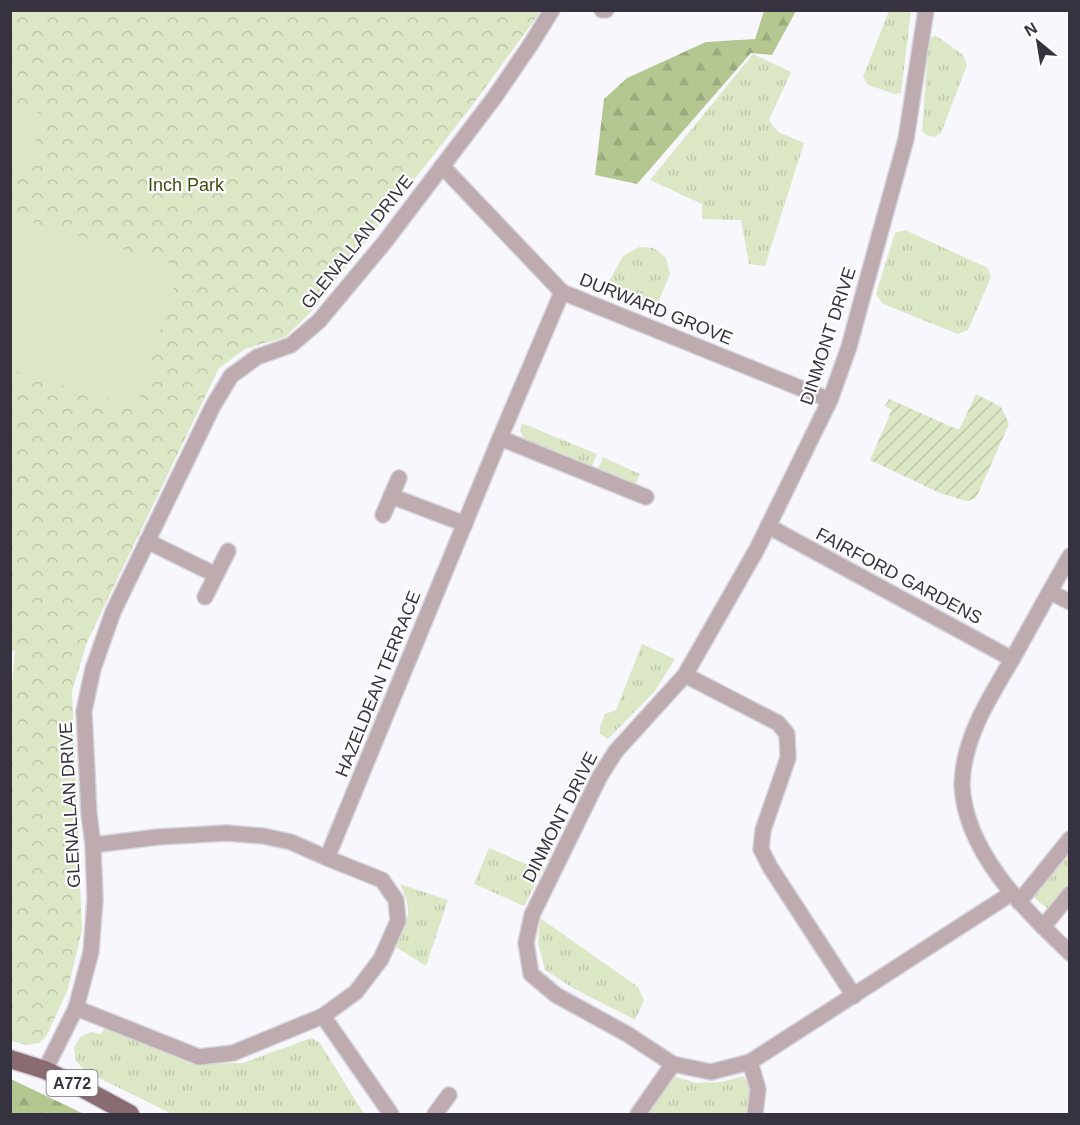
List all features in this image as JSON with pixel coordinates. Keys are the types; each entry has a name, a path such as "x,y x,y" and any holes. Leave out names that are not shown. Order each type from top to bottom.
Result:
{"main road":[{"name":"A772","path":"10,1059 45,1070 130,1114"}],"street":[{"name":"GLENALLAN DRIVE","path":"45,1070 76,1008 91,952 95,900 93,845 88,814 84,711 93,669 112,612 213,406 231,376 257,357 291,345 319,321 384,243 494,98 552,10"},
{"name":"DINMONT DRIVE","path":"926,10 906,138 861,306 830,400 757,549 685,675 616,752 600,776 532,915 526,943 531,974 556,995 627,1034 674,1064 711,1071 750,1062 1016,897 1070,839"},
{"name":"DURWARD GROVE","path":"442,166 562,292 830,400"},
{"name":"HAZELDEAN TERRACE","path":"327,858 562,292"},
{"path":"500,438 646,497"},
{"path":"383,515 399,478"},
{"path":"391,496 465,524"},
{"name":"FAIRFORD GARDENS","path":"768,526 1012,659"},
{"path":"147,541 216,574"},
{"path":"205,597 228,551"},
{"path":"1070,556 977,722 966,753 962,784 968,816 978,844 996,873 1043,927 1070,953"},
{"path":"1050,592 1070,603"},
{"path":"685,675 778,723 787,734 788,758 763,830 761,849 770,867 854,996"},
{"path":"76,1008 199,1057 233,1053 323,1016 356,992 381,959 398,921 396,900 382,880 291,842 263,836 227,833 158,837 93,845"},
{"path":"1043,927 1070,894"},
{"path":"323,1016 391,1114"},
{"path":"750,1062 758,1089 755,1114"},
{"path":"638,1114 674,1064"},
{"path":"435,1114 449,1095"}],"green space":[{"name":"Inch Park","path":"11,11 541,11 471,107 310,313 285,337 245,349 219,368 87,642 72,691 82,930 68,989 47,1035 40,1043 27,1045 11,1041 10,707 15,651 10,650"},
{"path":"764,11 796,11 772,55 751,53 637,184 595,175 604,99 627,78 706,42 755,39"},
{"path":"889,11 911,11 901,93 895,94 868,85 863,77"},
{"path":"935,35 963,55 967,65 941,133 934,137 922,131 929,40"},
{"path":"753,54 791,72 769,120 778,132 804,143 765,266 749,264 741,220 702,219 702,204 650,180"},
{"path":"11,100 47,117 26,161 11,154"},
{"path":"11,216 180,266 137,408 11,370"},
{"path":"905,230 988,268 991,277 968,330 958,334 883,304 876,294 895,233"},
{"path":"639,247 654,248 666,258 670,274 657,305 648,310 610,296 608,283 623,256"},
{"path":"976,394 1001,407 1009,424 976,498 968,501 940,493 870,460 892,410 885,406 889,399 959,430"},
{"path":"522,423 597,454 590,470 532,446 520,431"},
{"path":"603,457 640,474 634,488 597,471"},
{"path":"642,644 675,659 654,692 608,739 600,734 600,727 605,714 616,710"},
{"path":"489,848 542,871 524,906 474,884"},
{"path":"1069,849 1069,883 1048,909 1032,896"},
{"path":"400,884 448,900 426,966 396,947 408,916 407,902"},
{"path":"540,918 638,987 644,1000 635,1020 573,988 545,970 538,943"},
{"path":"105,1027 192,1064 243,1063 311,1038 320,1043 364,1114 172,1114 85,1071 76,1061 74,1048 80,1037 91,1032 101,1034"},
{"path":"673,1076 696,1083 722,1082 743,1076 750,1086 748,1114 645,1114"},
{"path":"11,1079 84,1114 11,1114"}]}
